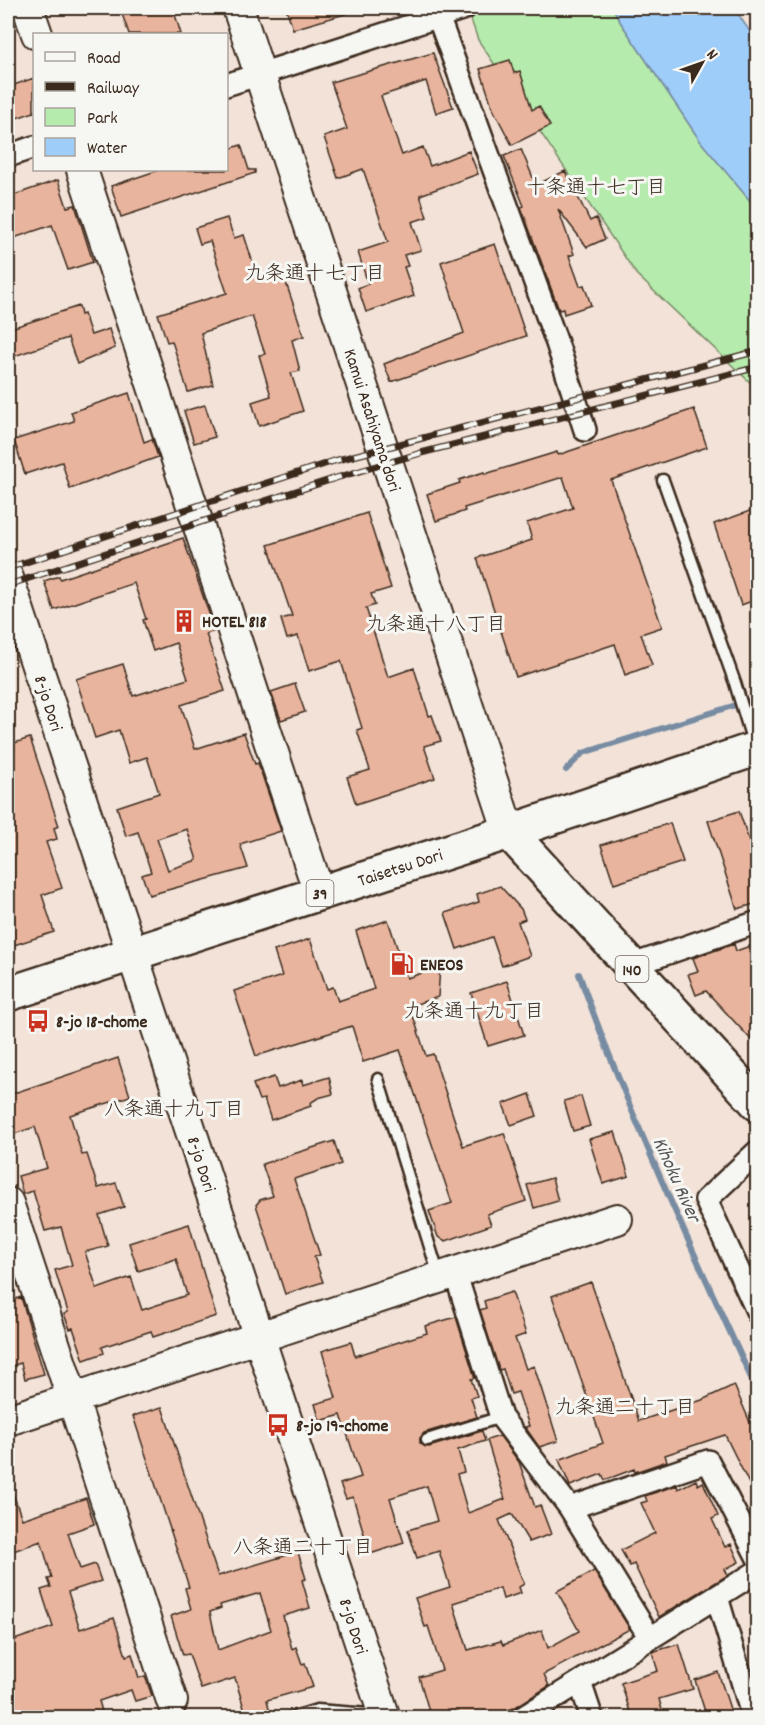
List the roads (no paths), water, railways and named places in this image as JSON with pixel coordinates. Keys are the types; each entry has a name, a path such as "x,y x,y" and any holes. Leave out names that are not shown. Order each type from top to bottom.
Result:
{"main road":[{"name":"Taisetsu Dori","path":"8,994 509,832 756,749"},
{"name":"140","path":"509,832 758,1104"}],"street":[{"path":"28,8 37,33"},
{"name":"Kamui Asahiyama dori","path":"238,8 509,832"},
{"path":"228,84 437,12 465,8"},
{"path":"437,12 557,343 585,429"},
{"path":"8,156 33,147"},
{"path":"82,171 319,893"},
{"name":"8-jo Dori","path":"8,578 259,1336 382,1717"},
{"path":"630,966 758,922"},
{"path":"758,1151 706,1200 758,1313"},
{"path":"8,1203 176,1709"},
{"path":"8,1420 617,1219"},
{"path":"448,1275 501,1417 570,1508 650,1638"},
{"path":"570,1508 708,1461 758,1558"},
{"path":"522,1718 758,1571"},
{"path":"717,1597 753,1718"},
{"path":"580,1682 592,1718"}],"lane":[{"path":"663,480 756,749"},
{"path":"378,1079 448,1275"},
{"path":"427,1440 501,1417"},
{"path":"291,1718 317,1710 382,1717"}],"water":[{"path":"613,8 734,8 757,42 757,209 701,142"}],"waterway":[{"name":"Kihoku River","path":"566,770 583,753 758,698"},
{"name":"Kihoku River","path":"579,974 641,1133 758,1393"}],"railway":[{"path":"8,568 334,461 758,351"},
{"path":"8,585 336,478 421,453 758,367"}],"place":[{"name":"HOTEL 818","path":"184,621"},
{"name":"ENEOS","path":"402,964"},
{"name":"8-jo 18-chome","path":"38,1021"},
{"name":"8-jo 19-chome","path":"278,1425"}],"district":[{"name":"十条通十七丁目","path":"596,186"},
{"name":"九条通十七丁目","path":"315,272"},
{"name":"九条通十八丁目","path":"436,623"},
{"name":"九条通十九丁目","path":"474,1010"},
{"name":"八条通十九丁目","path":"174,1108"},
{"name":"九条通二十丁目","path":"625,1406"},
{"name":"八条通二十丁目","path":"303,1546"}]}
